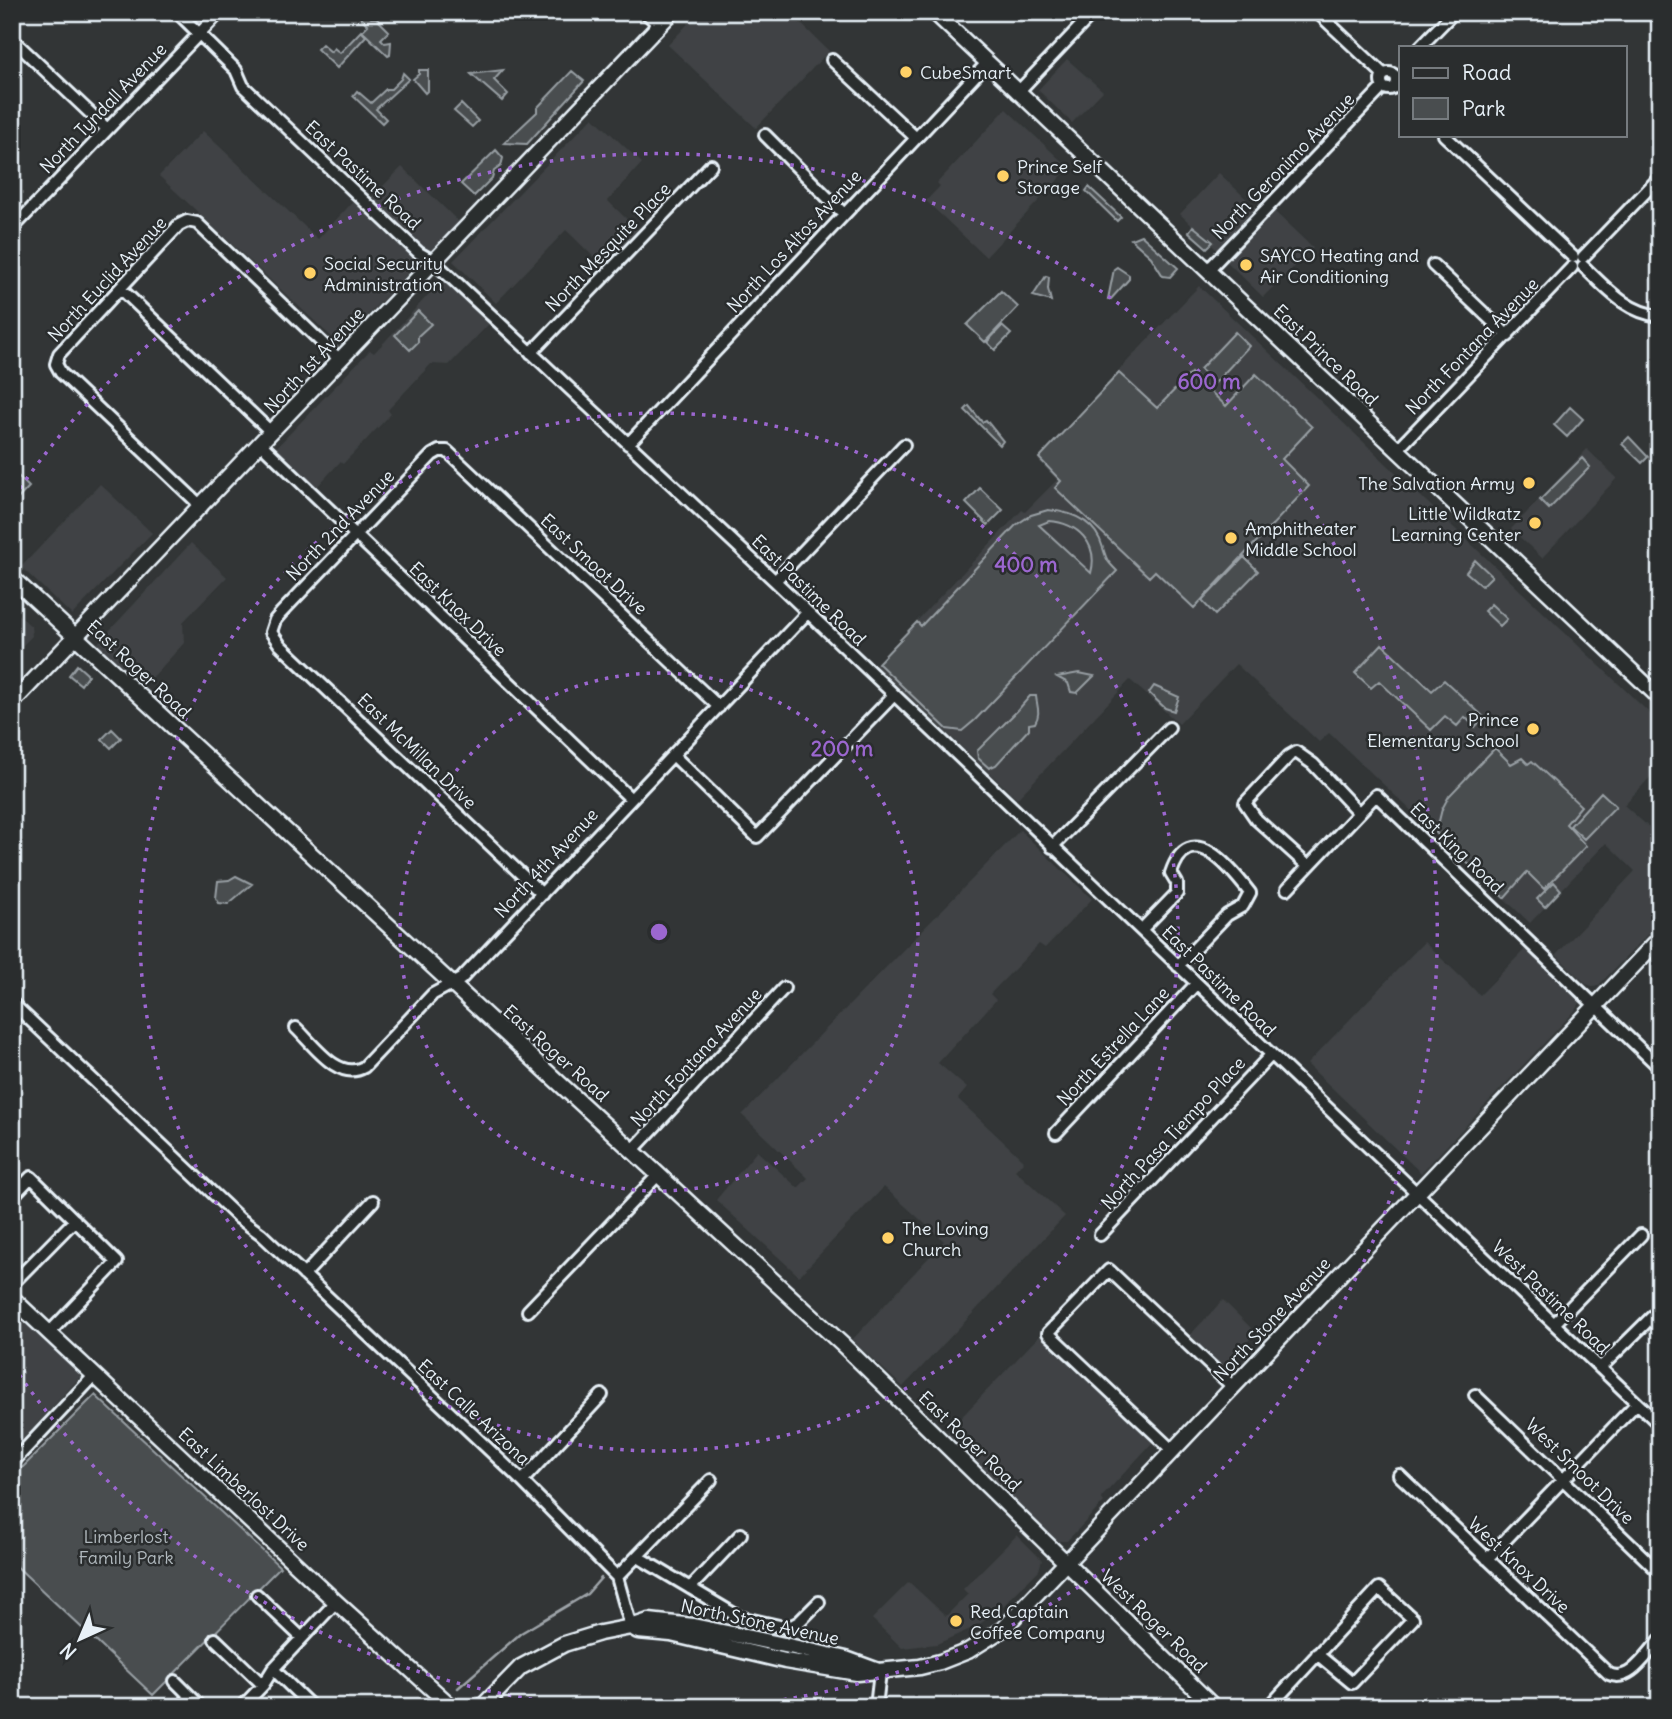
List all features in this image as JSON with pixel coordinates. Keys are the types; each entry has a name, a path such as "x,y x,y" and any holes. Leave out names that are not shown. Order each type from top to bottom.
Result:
{"main road":[{"name":"North 1st Avenue","path":"12,703 202,507 671,12"},
{"name":"East Prince Road","path":"934,12 1660,698"},
{"name":"East Roger Road","path":"12,578 844,1346 1067,1564"},
{"name":"North Stone Avenue","path":"482,1707 521,1667 564,1644 649,1620 693,1626 846,1659 880,1672 920,1667 968,1651 1003,1629 1660,939"},
{"name":"East Limberlost Drive","path":"12,1298 452,1707"},
{"name":"West Roger Road","path":"1067,1564 1214,1707"}],"street":[{"name":"East Pastime Road","path":"177,12 236,70 243,86 775,581 1418,1194"},
{"name":"North Tyndall Avenue","path":"12,229 220,12"},
{"path":"645,12 659,25"},
{"path":"1017,93 1094,12"},
{"path":"1317,12 1393,72 1397,79 1393,89"},
{"path":"1421,46 1454,12"},
{"path":"12,39 107,129"},
{"path":"832,60 916,138"},
{"name":"North Los Altos Avenue","path":"628,444 987,64"},
{"name":"North Geronimo Avenue","path":"1208,270 1393,89"},
{"path":"765,135 844,214"},
{"path":"1445,136 1618,299 1638,311 1660,316"},
{"name":"North Mesquite Place","path":"531,353 711,165"},
{"name":"North Fontana Avenue","path":"1397,450 1660,177"},
{"name":"North Euclid Avenue","path":"202,507 61,373 57,363 59,354 179,225 187,221 197,223 340,360"},
{"path":"1433,265 1508,336"},
{"path":"121,289 271,432"},
{"name":"East Knox Drive","path":"261,444 632,799"},
{"path":"775,581 904,444"},
{"name":"North 2nd Avenue","path":"271,632 281,613 441,448"},
{"name":"East Smoot Drive","path":"441,448 456,458 719,707"},
{"name":"North 4th Avenue","path":"296,1028 345,1071 358,1071 364,1067 433,994 461,979 807,613"},
{"path":"258,629 271,632"},
{"name":"East McMillan Drive","path":"271,632 280,645 541,894"},
{"path":"673,755 757,837 894,695"},
{"path":"1052,847 1169,728"},
{"path":"1287,889 1359,813 1313,764 1296,752 1289,756 1245,803 1256,819 1308,866"},
{"name":"East King Road","path":"1359,813 1376,795 1596,1005"},
{"path":"1141,930 1177,893 1177,883 1171,873 1174,863 1193,846 1204,847 1234,872 1250,893 1248,900 1227,915 1178,966"},
{"name":"North Estrella Lane","path":"1056,1133 1196,984"},
{"name":"North Fontana Avenue","path":"633,1150 784,988"},
{"name":"East Calle Arizona","path":"12,1003 522,1481 617,1577"},
{"path":"1596,1005 1660,1068"},
{"name":"North Pasa Tiempo Place","path":"1100,1235 1271,1055"},
{"path":"528,1311 659,1174"},
{"path":"12,1198 31,1177 117,1262 49,1333"},
{"name":"West Pastime Road","path":"1418,1194 1660,1424"},
{"path":"304,1275 373,1201"},
{"path":"12,1284 75,1220"},
{"path":"1554,1324 1641,1235"},
{"path":"1173,1451 1048,1333 1100,1279 1109,1270 1234,1388"},
{"path":"1600,1368 1660,1308"},
{"path":"12,1463 94,1376"},
{"path":"522,1481 602,1395"},
{"name":"West Smoot Drive","path":"1475,1395 1660,1573"},
{"path":"1487,1559 1637,1403"},
{"name":"West Knox Drive","path":"1399,1475 1606,1672 1618,1677"},
{"path":"631,1627 617,1577 711,1480"},
{"path":"690,1588 741,1534"},
{"path":"638,1558 738,1617 788,1629 819,1602"},
{"path":"1269,1707 1317,1654 1379,1588 1413,1619 1352,1683 1317,1654"},
{"path":"257,1595 302,1638"},
{"path":"242,1707 263,1685 272,1669 336,1602"},
{"path":"215,1639 263,1685"},
{"path":"1620,1690 1618,1677 1630,1672 1660,1640"},
{"path":"272,1669 312,1707"},
{"path":"876,1707 880,1672"},
{"path":"174,1681 201,1707"}],"shaded area":[{"path":"699,12 789,12 829,51 756,128 668,45"},
{"path":"1067,59 1103,91 1072,123 1038,90"},
{"name":"Prince Self Storage","path":"1006,109 1069,168 986,257 926,201 940,186 937,183"},
{"path":"593,117 642,163 608,201 641,233 607,270 566,230 496,303 453,261"},
{"path":"203,131 318,239 363,191 371,198 402,167 459,222 339,344 159,176"},
{"path":"1219,173 1257,209 1218,251 1180,214"},
{"path":"1274,211 1313,248 1263,297 1226,261"},
{"path":"443,279 490,323 449,365 431,364 388,410 391,414 314,490 273,451 370,350 374,353"},
{"path":"1199,286 1660,723 1660,767 1624,805 1660,837 1660,922 1599,985 1595,987 1586,984 1556,955 1635,871 1606,843 1530,923 1329,733 1319,742 1236,664 1179,724 1130,680 1017,799 875,665 1022,510 1025,512 1057,480 1038,460"},
{"path":"1587,449 1617,478 1542,558 1511,529"},
{"path":"100,484 152,533 72,615 21,567"},
{"path":"191,543 227,577 183,622 184,643 141,690 96,645"},
{"path":"12,609 31,626 32,636 12,656"},
{"path":"1020,830 1092,899 1045,948 1039,944 990,994 996,1000 938,1063 967,1088 958,1099 1024,1161 1015,1170 1065,1216 903,1387 852,1340 944,1241 884,1187 799,1276 716,1200 757,1151 798,1188 808,1178 742,1115"},
{"path":"1424,942 1480,995 1527,947 1581,1001 1574,1012 1421,1173 1307,1064"},
{"path":"1223,1300 1256,1333 1223,1367 1190,1335"},
{"path":"12,1310 82,1375 23,1439 12,1429"},
{"path":"1041,1334 1153,1442 1101,1498 1104,1502 1067,1541 1057,1541 947,1432"},
{"path":"1017,1535 1042,1560 1039,1570 996,1613 977,1626 937,1644 902,1648 872,1619 909,1582 946,1616 968,1594 963,1589"}],"green space":[{"path":"355,12 366,12 389,31 381,39 385,43 391,42 390,55 362,31 368,25"},
{"path":"361,31 366,36 337,68 317,49 322,44 331,52 334,48 340,53"},
{"path":"419,70 428,70 428,90 425,93 413,79 419,74"},
{"path":"503,70 494,80 508,94 502,101 471,74"},
{"path":"572,71 584,81 527,144 504,143 537,112 537,108"},
{"path":"403,73 409,79 376,109 386,119 382,123 353,96 357,91 371,103 386,89 391,89"},
{"path":"461,104 478,121 472,127 454,111"},
{"path":"496,150 503,158 501,166 474,196 461,184"},
{"path":"1089,187 1121,217 1117,221 1086,191"},
{"path":"1193,226 1213,242 1207,248 1189,232"},
{"path":"1141,235 1178,268 1170,277 1163,276 1151,257 1131,239"},
{"path":"1117,267 1129,275 1129,279 1108,299 1114,269"},
{"path":"1046,276 1049,277 1051,301 1033,296"},
{"path":"1001,291 1018,307 985,342 967,325"},
{"path":"418,311 431,324 418,336 418,342 410,350 395,335"},
{"path":"1002,326 1011,334 995,350 987,342"},
{"path":"1235,332 1249,346 1215,383 1200,369"},
{"path":"1119,373 1157,408 1191,373 1226,406 1256,374 1312,427 1282,459 1309,486 1194,608 1155,571 1149,577 1055,488 1061,481 1039,458"},
{"path":"969,406 982,422 986,420 1003,441 1000,445 965,410"},
{"path":"1570,407 1583,419 1567,437 1554,425"},
{"path":"1629,437 1648,457 1642,463 1622,444"},
{"path":"1582,458 1590,467 1549,509 1540,500"},
{"path":"12,473 29,487 13,504"},
{"path":"980,488 1003,510 988,525 966,503"},
{"path":"1048,510 1066,513 1082,520 1095,531 1108,561 1117,571 975,720 962,731 947,729 878,663 917,622 921,626 1016,525 1031,515","holes":["1049,521 1059,523 1084,536 1092,552 1091,573 1039,525"]},
{"path":"1244,557 1258,571 1215,615 1202,601"},
{"path":"1475,560 1492,576 1482,586 1466,572"},
{"path":"1491,604 1507,619 1500,626 1484,611"},
{"path":"1382,644 1432,691 1444,680 1484,717 1475,727 1465,717 1457,726 1445,716 1431,730 1379,681 1371,688 1355,673"},
{"path":"77,665 88,675 81,685 69,675"},
{"path":"1079,673 1094,676 1077,693 1071,692 1068,683 1057,677"},
{"path":"1154,686 1179,697 1174,711 1165,708 1149,693"},
{"path":"1030,696 1036,696 1038,713 1035,723 1029,724 1029,729 996,765 989,768 978,758 977,751"},
{"path":"112,729 121,738 111,748 102,739"},
{"path":"1495,748 1511,764 1522,758 1528,764 1532,761 1581,806 1566,824 1586,846 1544,889 1527,872 1504,898 1436,833 1442,809 1449,796"},
{"path":"1601,792 1616,806 1584,839 1570,826"},
{"path":"236,876 252,884 228,904 219,903 216,898 218,881"},
{"path":"1554,882 1561,890 1545,907 1537,899"},
{"name":"Limberlost Family Park","path":"95,1395 280,1567 153,1695 12,1562 12,1478"}],"waterway":[{"path":"458,1688 521,1633 587,1594 601,1578"}],"place":[{"name":"CubeSmart","path":"906,72"},
{"name":"Prince Self Storage","path":"1003,176"},
{"name":"SAYCO Heating and Air Conditioning","path":"1246,265"},
{"name":"Social Security Administration","path":"310,273"},
{"name":"The Salvation Army","path":"1529,483"},
{"name":"Little Wildkatz Learning Center","path":"1535,523"},
{"name":"Amphitheater Middle School","path":"1231,538"},
{"name":"Prince Elementary School","path":"1533,729"},
{"name":"The Loving Church","path":"888,1238"},
{"name":"Red Captain Coffee Company","path":"956,1621"}]}
